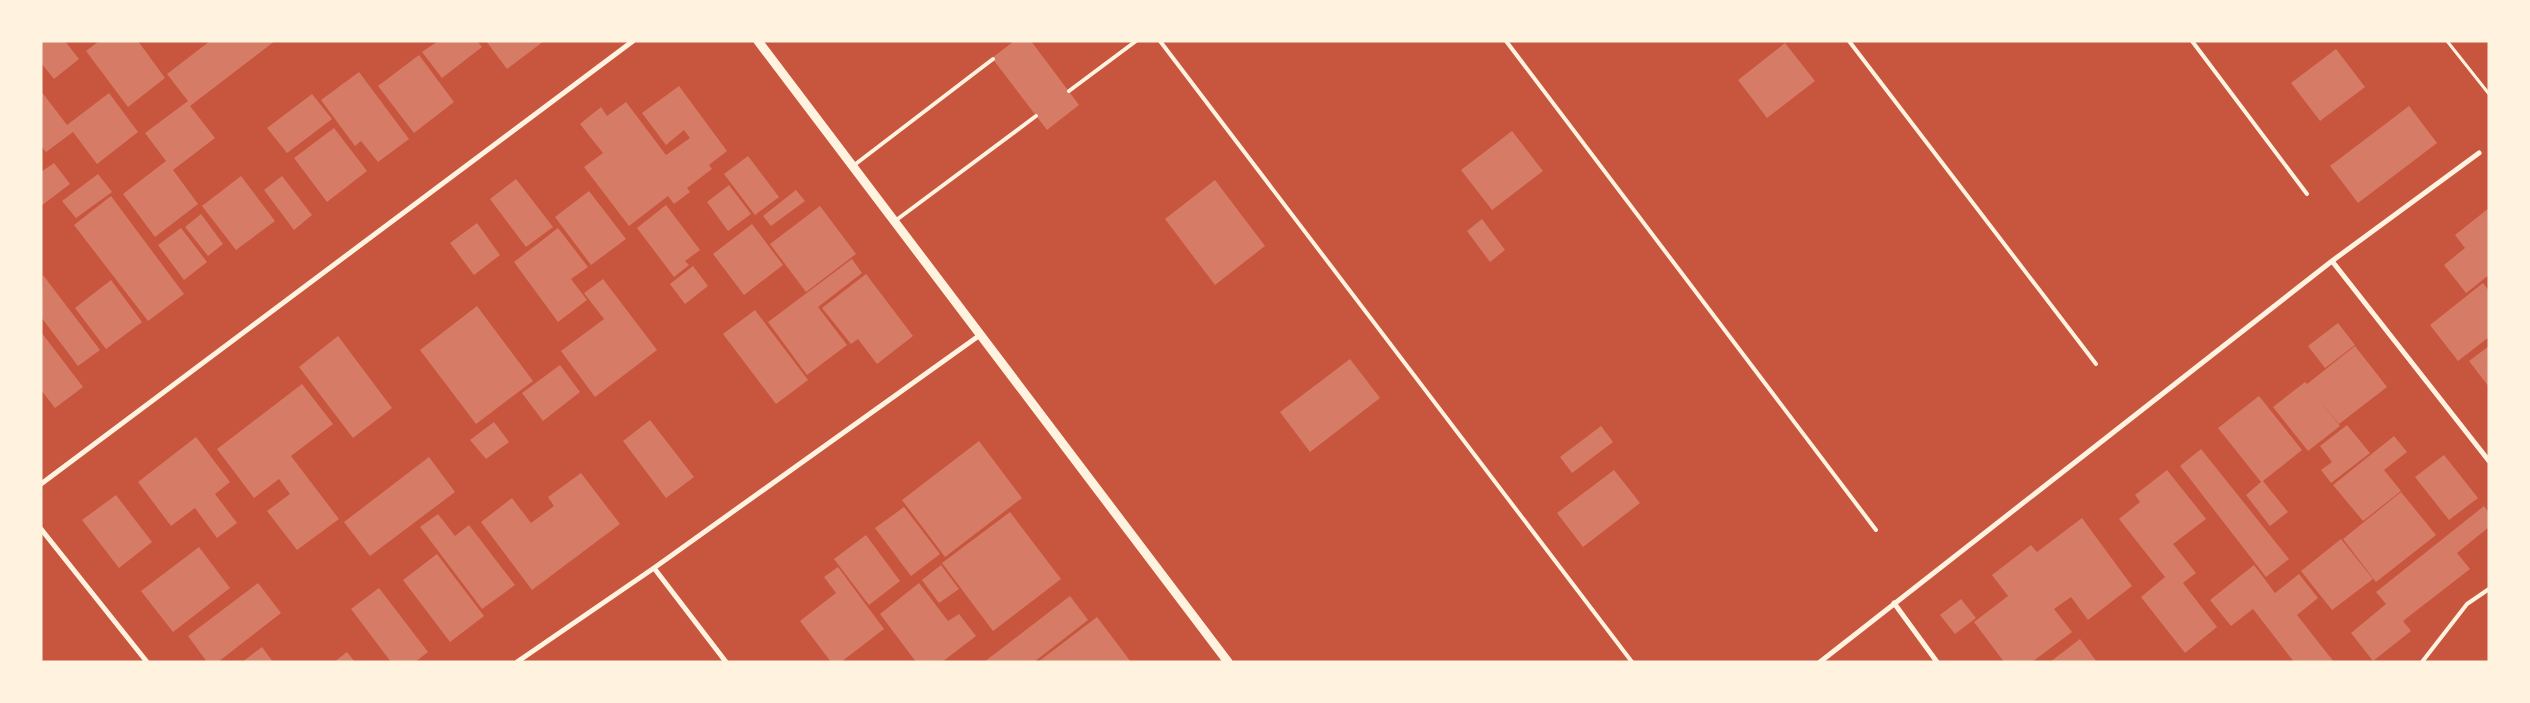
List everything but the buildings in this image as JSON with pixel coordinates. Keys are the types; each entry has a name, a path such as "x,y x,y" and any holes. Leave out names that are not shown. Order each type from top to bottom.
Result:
{"street":[{"path":"41,484 633,41"},
{"path":"758,41 1228,662"},
{"path":"1820,662 2332,261 2478,152"},
{"path":"2332,261 2489,461"},
{"path":"517,662 654,568 980,335"},
{"path":"41,529 147,662"},
{"path":"654,568 726,662"},
{"path":"1894,603 1938,662"}],"lane":[{"path":"1069,91 1136,41"},
{"path":"1160,41 1632,662"},
{"path":"1506,41 1876,530"},
{"path":"1849,41 2096,364"},
{"path":"2192,41 2308,194"},
{"path":"853,166 993,59"},
{"path":"895,221 1036,116"},
{"path":"2422,662 2468,604 2489,589"}],"path":[{"path":"2447,41 2489,94"}]}
